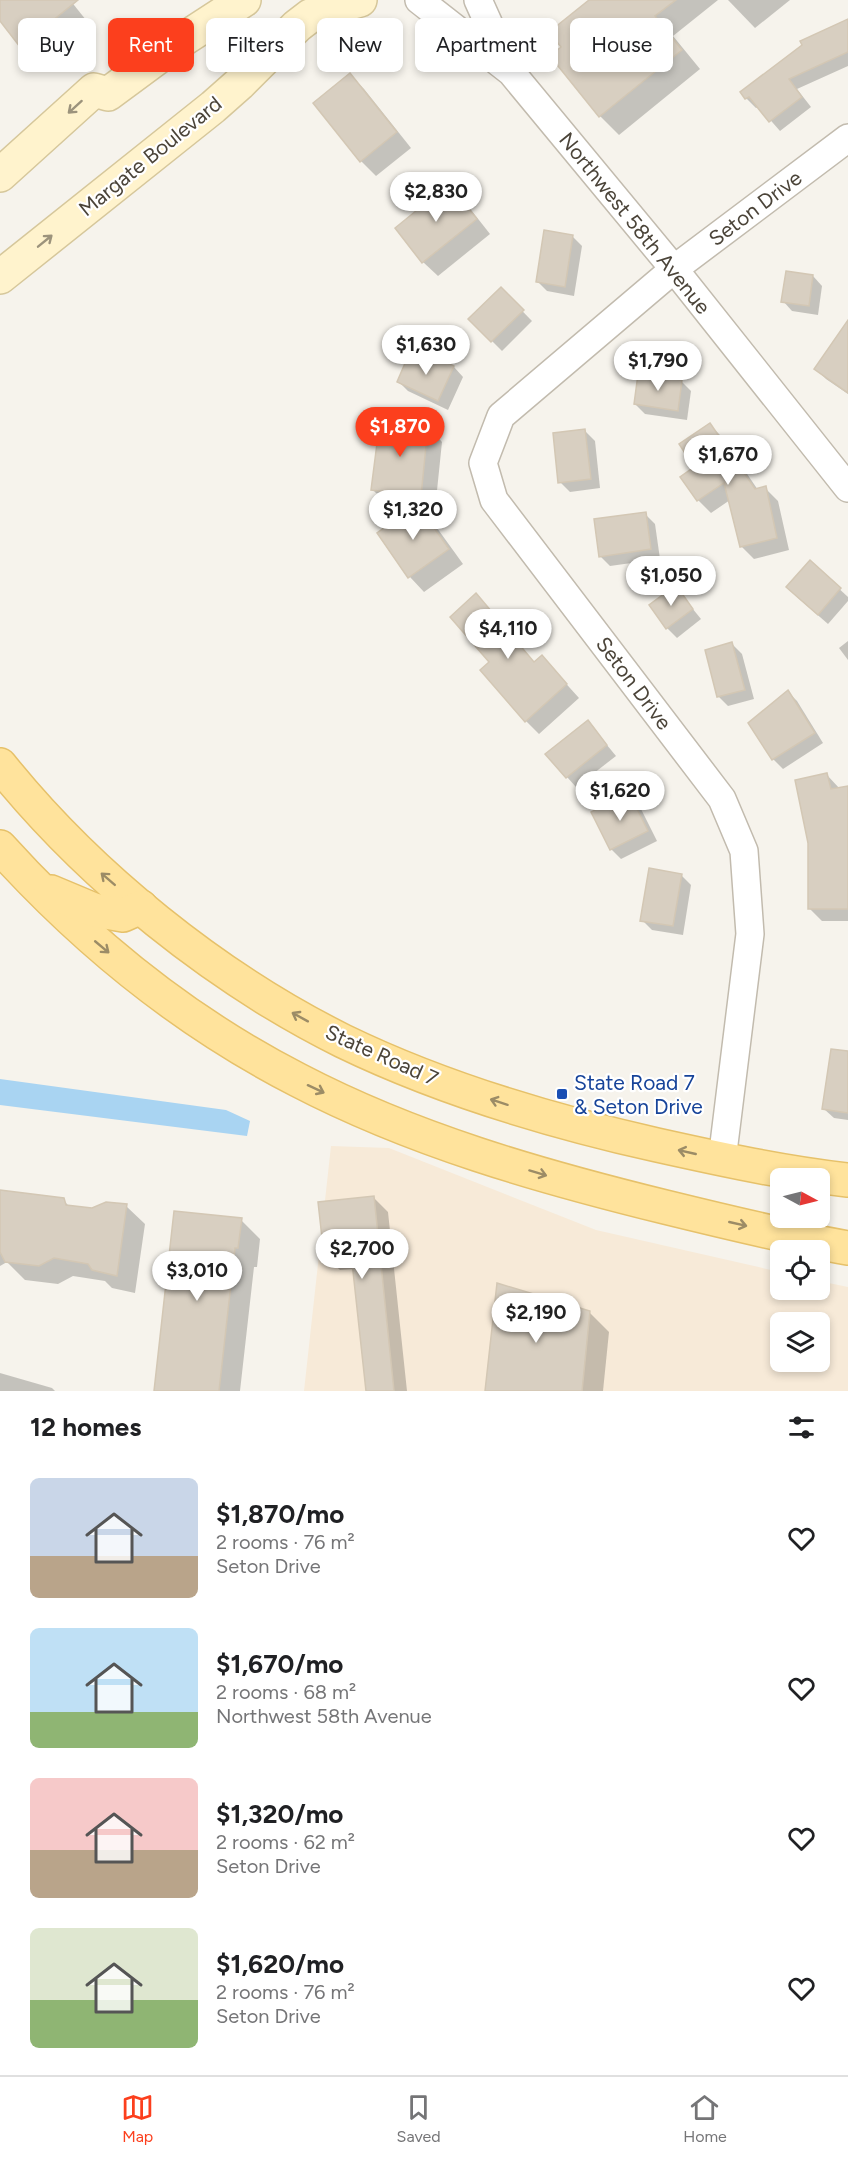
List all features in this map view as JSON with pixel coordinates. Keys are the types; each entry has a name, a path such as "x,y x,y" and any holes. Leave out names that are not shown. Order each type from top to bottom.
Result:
{"main road":[{"name":"State Road 7","path":"0,765 103,874 141,907 206,957 272,1002 343,1041 403,1068 554,1120 722,1160 848,1180"},
{"path":"0,848 33,884 81,930 180,1008 236,1045 297,1080 356,1108 419,1134 561,1180 714,1219 848,1248"},
{"path":"33,884 94,910 123,915 141,907"}],"street":[{"path":"0,175 94,90 108,94 173,46 244,0"},
{"name":"Margate Boulevard","path":"0,278 213,107 297,26 310,16 360,0"},
{"name":"Northwest 58th Avenue","path":"419,0 442,18"},
{"name":"Northwest 58th Avenue","path":"478,0 486,18"},
{"name":"Northwest 58th Avenue","path":"511,72 674,269 848,488"},
{"name":"Seton Drive","path":"722,1160 750,934 744,851 722,800 494,500 483,464 501,416 674,269 848,138"}],"shaded area":[{"path":"331,1146 389,1148 596,1230 770,1270 770,1300 830,1300 830,1283 848,1287 848,1391 304,1391"}],"water":[{"path":"0,1079 226,1110 250,1121 247,1136 0,1105"}],"building":[{"path":"0,0 78,0 56,18 18,18 18,44 0,21"},
{"path":"589,0 676,0 655,16 657,18 570,18 570,72 655,72 599,117 558,66 558,49 561,47 558,43 558,25"},
{"path":"848,19 848,52 789,79 802,97 769,122 749,97 745,99 740,92 802,45 800,41"},
{"path":"673,39 682,50 673,57"},
{"path":"350,73 397,132 360,162 313,103"},
{"path":"449,184 477,219 422,263 395,228"},
{"path":"544,230 573,235 565,287 536,282"},
{"path":"786,271 813,275 809,306 781,302"},
{"path":"501,287 524,310 491,342 468,319"},
{"path":"848,320 848,393 814,369"},
{"path":"409,354 425,361 429,354 454,366 438,401 397,382"},
{"path":"638,374 682,380 678,411 634,404"},
{"path":"380,420 428,426 421,496 371,490"},
{"path":"710,423 755,489 766,486 777,538 740,547 724,483 697,501 680,477 694,467 679,444"},
{"path":"585,429 591,479 558,483 553,433"},
{"path":"417,504 449,549 408,578 377,533"},
{"path":"646,512 651,549 599,557 594,519"},
{"path":"810,560 841,588 818,615 786,587"},
{"path":"676,585 693,609 666,629 649,605"},
{"path":"476,593 534,662 542,655 567,684 525,722 480,670 489,662 450,617"},
{"path":"732,642 745,690 717,697 705,650"},
{"path":"788,690 815,733 772,760 748,723"},
{"path":"588,720 607,745 566,778 545,754"},
{"path":"827,773 831,789 848,786 848,909 808,909 808,843 795,780"},
{"path":"629,793 648,831 610,850 591,812"},
{"path":"649,868 682,874 673,926 640,921"},
{"path":"831,1049 848,1051 848,1113 822,1109"},
{"path":"0,1190 64,1198 66,1205 92,1208 106,1202 127,1204 117,1276 92,1270 88,1264 54,1258 39,1266 5,1262 0,1252"},
{"path":"374,1196 394,1391 366,1391 351,1253 324,1256 318,1202"},
{"path":"174,1211 242,1218 238,1248 235,1248 219,1391 154,1391"},
{"path":"497,1283 590,1311 582,1391 485,1391"}],"place":[{"name":"State Road 7 & Seton Drive","path":"562,1094"}]}
